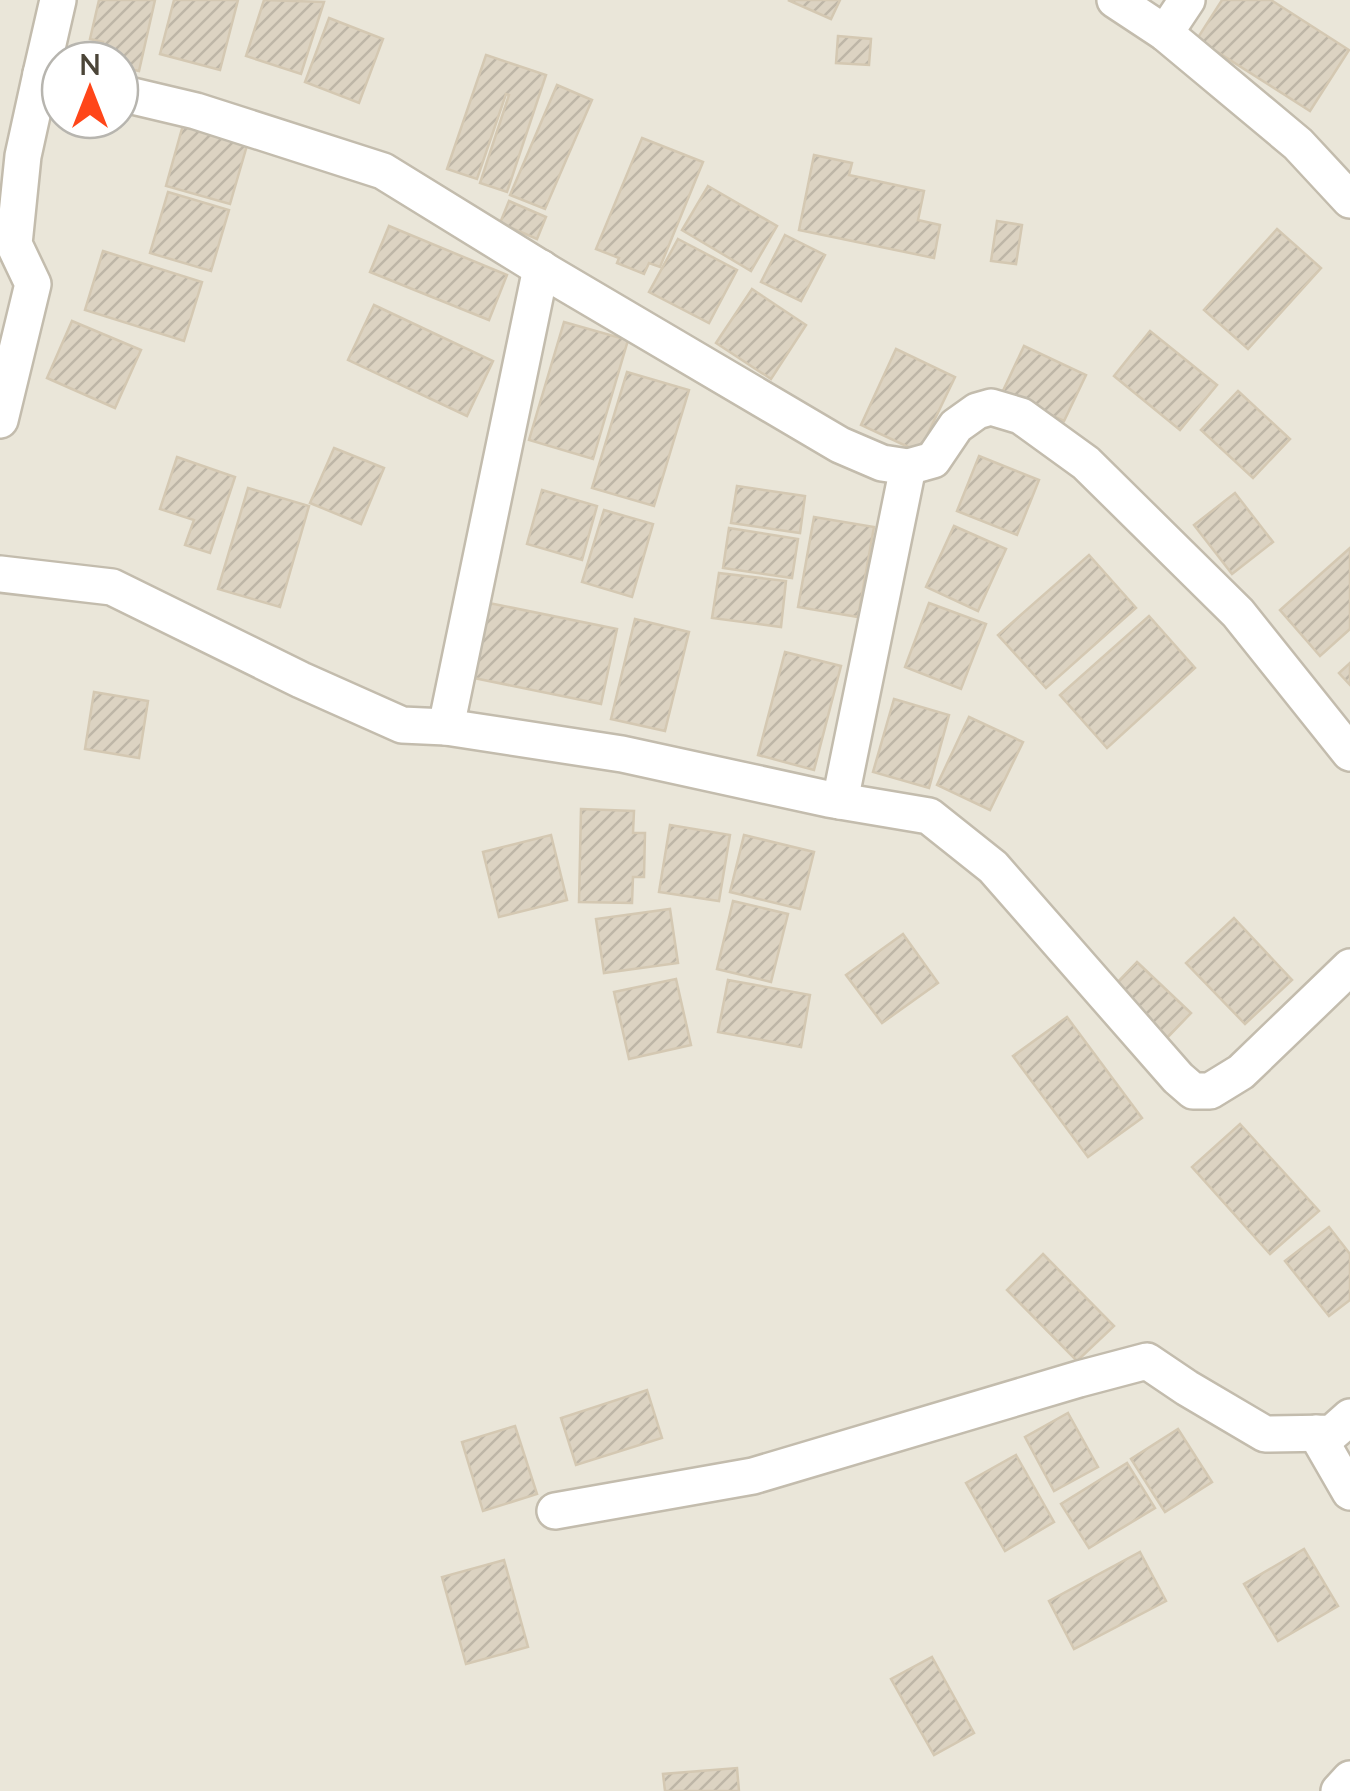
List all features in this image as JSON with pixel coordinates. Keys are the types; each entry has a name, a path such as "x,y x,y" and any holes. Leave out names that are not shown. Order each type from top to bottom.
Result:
{"street":[{"path":"54,40 58,0"},
{"path":"1115,0 1164,34 1298,144 1350,200"},
{"path":"1164,34 1187,0"},
{"path":"140,98 196,111 384,171 840,445 882,463 908,466 933,460 956,426 991,407 1021,416 1086,463 1238,613 1350,753"},
{"path":"0,420 33,284 14,244 23,156 40,106"},
{"path":"446,727 541,268"},
{"path":"840,802 908,466"},
{"path":"0,574 112,587 402,725 446,727 622,754 840,802 928,816 992,867 1193,1092 1210,1091 1241,1072 1350,967"},
{"path":"555,1512 752,1476 1147,1360 1265,1434 1332,1432 1350,1417"},
{"path":"1316,1433 1350,1492"},
{"path":"1340,1791 1350,1779"}],"shaded area":[{"path":"0,0 1350,0 1350,1791 0,1791"}],"building":[{"path":"99,0 155,0 140,67 140,40 90,39"},
{"path":"174,0 238,0 220,70 160,54"},
{"path":"264,0 324,2 301,74 246,56"},
{"path":"788,0 840,0 831,19"},
{"path":"1222,0 1271,0 1349,50 1310,111 1197,39"},
{"path":"329,18 383,39 359,103 305,82"},
{"path":"838,36 871,39 869,65 836,63"},
{"path":"486,55 546,75 507,192 480,183 509,95 506,94 477,179 447,169"},
{"path":"557,85 592,100 545,209 510,195"},
{"path":"183,125 248,142 230,204 166,186"},
{"path":"642,138 703,162 660,267 649,263 644,274 596,249"},
{"path":"814,155 852,163 849,175 924,191 918,220 940,225 934,258 799,230"},
{"path":"708,186 777,226 751,271 682,230"},
{"path":"168,192 229,210 211,271 150,253"},
{"path":"509,201 546,217 537,239 500,223"},
{"path":"997,221 1022,225 1016,264 991,261"},
{"path":"389,226 507,275 489,320 370,272"},
{"path":"1277,229 1321,268 1248,349 1204,310"},
{"path":"785,235 825,255 801,301 761,282"},
{"path":"678,239 737,270 709,323 649,292"},
{"path":"103,251 202,282 184,341 85,310"},
{"path":"752,289 806,325 771,379 716,343"},
{"path":"374,305 493,361 467,416 348,360"},
{"path":"72,321 141,350 115,408 47,378"},
{"path":"564,322 628,340 593,459 529,440"},
{"path":"1150,331 1217,385 1180,430 1114,376"},
{"path":"1024,346 1086,375 1064,421 1002,393"},
{"path":"896,349 955,377 919,452 861,425"},
{"path":"627,372 689,390 654,506 592,488"},
{"path":"1238,391 1290,439 1253,478 1201,430"},
{"path":"334,448 384,468 361,524 310,503"},
{"path":"979,456 1039,480 1017,535 957,511"},
{"path":"177,457 235,477 210,553 185,545 194,520 160,509"},
{"path":"737,486 805,496 800,533 731,523"},
{"path":"248,488 309,506 280,607 218,589"},
{"path":"542,490 597,506 582,560 527,544"},
{"path":"1235,493 1273,542 1232,574 1194,525"},
{"path":"604,510 653,524 632,597 582,582"},
{"path":"814,517 874,527 858,617 798,607"},
{"path":"954,526 1006,549 978,611 926,587"},
{"path":"729,528 798,539 792,578 723,568"},
{"path":"1350,548 1350,629 1320,656 1280,610"},
{"path":"1089,555 1136,608 1046,688 998,635"},
{"path":"719,573 786,581 781,627 712,618"},
{"path":"484,602 617,629 601,704 469,677"},
{"path":"929,603 986,624 961,689 905,667"},
{"path":"1149,616 1195,668 1107,748 1060,695"},
{"path":"635,619 689,632 665,731 611,719"},
{"path":"785,652 841,666 814,770 758,755"},
{"path":"1350,663 1350,685 1339,673"},
{"path":"94,692 148,701 139,758 85,749"},
{"path":"894,699 949,715 929,788 873,772"},
{"path":"969,717 1023,742 990,810 937,785"},
{"path":"581,809 634,811 633,833 645,833 644,877 633,877 632,903 579,902"},
{"path":"670,825 730,835 719,901 659,892"},
{"path":"551,835 567,900 499,917 483,852"},
{"path":"744,835 814,852 800,909 730,892"},
{"path":"733,901 788,914 771,982 717,969"},
{"path":"670,909 678,963 604,973 596,919"},
{"path":"1234,918 1292,980 1245,1024 1186,963"},
{"path":"903,934 938,983 882,1023 846,975"},
{"path":"1137,962 1191,1013 1167,1038 1113,987"},
{"path":"676,979 691,1045 629,1059 614,992"},
{"path":"728,980 810,995 801,1047 718,1032"},
{"path":"1067,1017 1142,1118 1088,1157 1013,1056"},
{"path":"1240,1124 1319,1211 1270,1254 1192,1167"},
{"path":"1329,1227 1350,1254 1350,1300 1329,1316 1285,1261"},
{"path":"1043,1254 1114,1326 1077,1361 1007,1290"},
{"path":"647,1390 662,1438 576,1465 561,1418"},
{"path":"1068,1413 1098,1467 1054,1491 1025,1437"},
{"path":"515,1426 537,1494 483,1511 462,1442"},
{"path":"1178,1429 1212,1482 1165,1512 1131,1459"},
{"path":"1016,1455 1054,1522 1005,1551 966,1483"},
{"path":"1127,1463 1155,1508 1089,1548 1061,1504"},
{"path":"1304,1549 1338,1606 1278,1641 1244,1584"},
{"path":"1140,1552 1166,1601 1074,1649 1049,1601"},
{"path":"504,1560 528,1647 466,1664 442,1577"},
{"path":"932,1657 974,1733 934,1755 891,1679"},
{"path":"737,1768 739,1791 665,1791 663,1774"}]}
